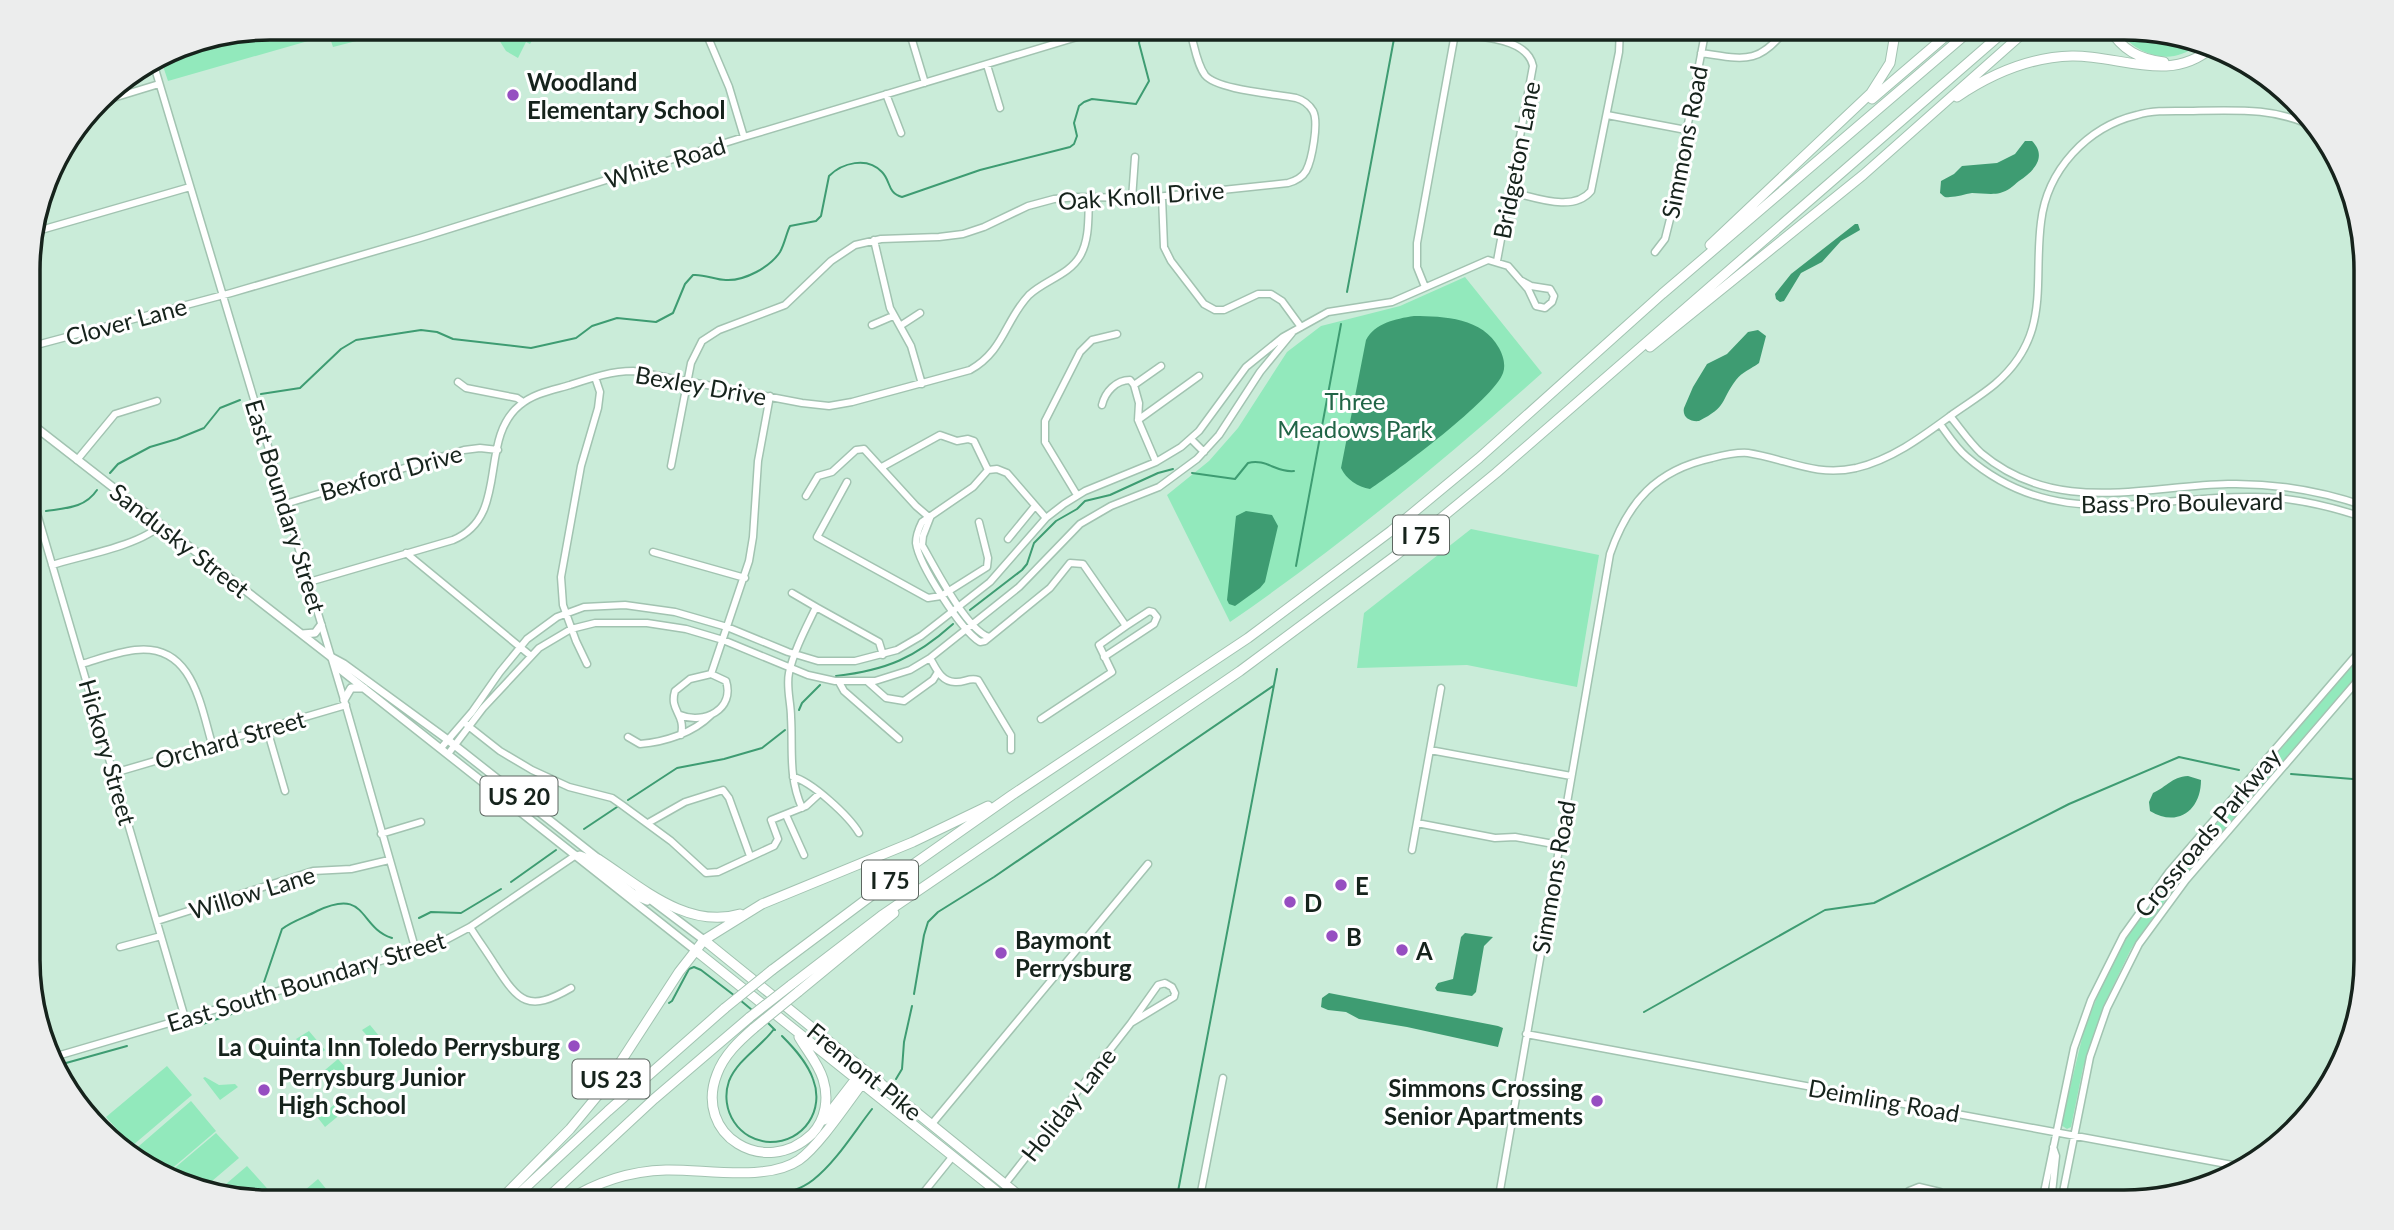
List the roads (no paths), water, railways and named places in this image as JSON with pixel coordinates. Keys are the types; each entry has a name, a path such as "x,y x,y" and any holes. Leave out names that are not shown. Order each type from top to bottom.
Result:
{"highway":[{"path":"1662,294 1672,280 1861,105 1879,83 1893,51 1894,40"},
{"path":"1825,139 1941,40"},
{"name":"I 75","path":"523,1190 617,1102 725,1008 863,900 1012,795 1248,638 1341,570 1479,458 1662,294 1959,40"},
{"name":"I 75","path":"557,1190 654,1099 791,985 935,878 1057,797 1349,592 1450,511 1613,372 1994,40"},
{"path":"1613,372 1637,356 1863,175 2015,40"},
{"path":"2118,40 2138,56 2153,61 2183,59 2195,52"},
{"path":"1929,115 1996,75 2040,59 2088,57 2167,67 2191,62 2202,54"},
{"path":"598,859 680,911 713,918 733,916 913,842 1012,795"},
{"path":"859,1082 804,1141 771,1153 755,1152 740,1146 721,1128 712,1097 716,1074 731,1050 935,878"},
{"path":"704,940 748,911"},
{"name":"US 23","path":"510,1190 570,1129 603,1090 704,940"},
{"name":"Fremont Pike","path":"704,940 1012,1190"},
{"name":"Fremont Pike","path":"695,950 995,1190"},
{"path":"794,1030 823,1079 825,1108 820,1124"},
{"path":"589,1190 606,1181 636,1173 668,1170 762,1171 789,1165 807,1153 866,1072 852,1068 824,1046 806,1039"}],"main road":[{"name":"Sandusky Street","path":"41,431 331,657 344,663 455,745 704,940"},
{"path":"302,634 314,632 321,625"},
{"name":"Sandusky Street","path":"331,657 341,670 695,950"},
{"path":"345,703 351,688 365,688"},
{"path":"576,855 590,859 638,897 655,904"}],"street":[{"path":"709,40 729,87 744,137"},
{"path":"912,40 925,83"},
{"name":"White Road","path":"222,295 442,231 1068,40"},
{"name":"Oak Knoll Drive","path":"671,466 693,355 705,338 719,330 779,309 838,256 855,245 874,240 963,234 1042,202 1066,197 1162,197 1295,181 1308,167 1315,127 1312,109 1300,99 1222,85 1210,80 1201,67 1193,40"},
{"path":"1425,287 1417,267 1417,243 1454,40"},
{"name":"Bridgeton Lane","path":"1497,261 1533,70 1532,61 1526,51 1515,44 1498,40"},
{"path":"1511,192 1567,203 1586,197 1594,183 1619,40"},
{"name":"Simmons Road","path":"1655,252 1665,239 1704,40"},
{"path":"1701,52 1749,59 1764,51 1775,40"},
{"path":"987,65 1000,108"},
{"name":"East Boundary Street","path":"155,71 345,703 416,951"},
{"path":"121,96 159,84"},
{"path":"886,94 901,133"},
{"name":"Simmons Road","path":"1500,1189 1610,554 1619,526 1632,507 1661,478 1684,466 1733,453 1745,453 1814,470 1856,468 1898,452 2000,379 2023,349 2037,310 2041,218 2049,191 2074,151 2093,135 2119,120 2157,111 2272,112 2296,119"},
{"path":"1607,115 1686,130"},
{"path":"1132,199 1135,157"},
{"path":"44,229 190,187"},
{"name":"Bexley Drive","path":"523,402 536,395 622,371 829,406 962,373 985,361 996,349 1029,295 1074,264 1086,242 1088,197"},
{"path":"1162,197 1162,241 1167,254 1204,304 1215,310 1224,310 1258,294 1271,294 1282,301 1301,327"},
{"path":"874,240 893,316 916,358 922,384"},
{"path":"448,754 521,647 537,630 566,613 596,605 625,605 675,612 727,627 794,655 818,661 842,662 883,655 921,636 956,609 998,574 1046,518 1077,495 1156,462 1191,439 1246,367 1283,337 1328,312 1382,305 1482,261 1497,261 1508,266 1520,280 1530,291 1536,306 1545,308 1552,302 1553,294 1550,289 1531,286 1520,280"},
{"name":"Clover Lane","path":"41,344 222,295"},
{"path":"900,326 920,313"},
{"path":"872,325 893,316"},
{"path":"441,748 548,641 571,629 607,622 647,623 686,629 723,640 790,668 839,682 868,682 899,674 930,658 1031,576 1062,540 1080,524 1097,513 1170,480 1204,452 1230,419 1269,359 1292,333"},
{"path":"1077,495 1047,446 1045,421 1080,352 1092,340 1117,334"},
{"path":"1134,385 1161,366"},
{"path":"1138,420 1199,376"},
{"path":"587,664 571,629 561,589 562,567 584,451 598,408 600,392 595,377"},
{"path":"1102,405 1108,391 1123,380 1130,380 1139,403 1138,420 1156,462"},
{"path":"309,582 457,539 476,523 487,506 505,423 523,402 517,398 466,388 458,382"},
{"path":"711,674 745,578 753,537 758,461 770,396"},
{"path":"78,460 115,414 157,401"},
{"name":"Bass Pro Boulevard","path":"1950,416 1980,452 2004,468 2056,489 2086,494 2112,494 2204,485 2263,485 2302,489 2354,503"},
{"name":"Bass Pro Boulevard","path":"1940,424 1965,456 1983,470 2008,484 2056,502 2098,507 2206,498 2257,497 2295,500 2354,515"},
{"path":"882,467 940,435 957,441 971,439 988,470"},
{"path":"1191,439 1204,452"},
{"path":"806,496 818,476 832,472 859,449 867,450 916,506 930,517"},
{"name":"Bexford Drive","path":"285,504 464,450 498,450"},
{"path":"989,637 984,636 941,596 919,554 916,541 918,529 922,522 973,487 988,470 998,469 1007,472 1046,518"},
{"path":"847,482 817,537 928,598 941,596 987,566 988,558 979,522"},
{"path":"1008,539 1035,506"},
{"path":"930,517 922,545 967,629 980,642 1050,588 1070,563 1076,562 1083,564 1126,626"},
{"path":"52,565 136,540 153,532 160,525"},
{"name":"Hickory Street","path":"41,526 185,1018"},
{"path":"653,552 745,578"},
{"path":"406,553 531,656"},
{"path":"792,593 879,642 883,655"},
{"path":"802,808 790,759 788,679 794,655 816,607"},
{"path":"1041,719 1111,673 1112,670 1104,657 1099,645 1149,611 1153,612 1157,617 1154,624 1104,657"},
{"path":"82,664 143,649 162,653 176,661 194,683 212,744"},
{"path":"930,658 940,676 954,683 973,678 978,680 1011,735 1011,750"},
{"name":"Crossroads Parkway","path":"2045,1189 2068,1071 2082,1023 2111,957 2137,913 2169,872 2354,658"},
{"path":"868,682 886,698 904,701 933,680 938,672"},
{"path":"628,737 640,744 681,734 725,704 728,692 726,681 711,674 690,679 675,691 674,706 683,725 681,734"},
{"path":"839,682 844,691 899,739"},
{"name":"Crossroads Parkway","path":"2064,1189 2085,1080 2099,1030 2117,986 2139,944 2186,880 2354,685"},
{"path":"1412,850 1441,688"},
{"name":"Orchard Street","path":"114,773 267,729 345,703"},
{"path":"680,715 695,718 711,715"},
{"path":"466,724 500,751 532,770 569,787 612,798 648,823 706,873 718,872 778,843 771,820 813,802 819,793"},
{"path":"267,729 285,791"},
{"path":"1430,750 1571,776"},
{"path":"793,777 802,779 819,793 848,818 859,832"},
{"path":"648,823 700,796 725,791 750,856"},
{"path":"786,815 804,855"},
{"path":"382,834 421,822"},
{"path":"1417,823 1495,838 1516,837 1559,845"},
{"name":"East South Boundary Street","path":"61,1055 449,939 576,855"},
{"name":"Willow Lane","path":"157,921 313,871 351,869 389,860"},
{"path":"931,1125 1148,864"},
{"path":"470,927 507,984 521,998 531,1002 544,1001 571,988"},
{"path":"120,947 161,936"},
{"name":"Holiday Lane","path":"1005,1184 1158,985 1164,983 1172,987 1174,997 1131,1023"},
{"name":"Deimling Road","path":"1526,1034 2229,1164"},
{"path":"1201,1190 1223,1078"},
{"path":"2052,1189 2056,1156 2053,1146"},
{"path":"926,1190 953,1156"}],"waterway":[{"path":"261,394 300,388 341,349 356,340 421,330 437,332 453,339 531,348 576,338 592,326 617,318 656,322 673,313 685,284 693,275 733,280 749,276 770,263 780,252 790,226 816,221 821,216 829,176 848,165 862,163 876,167 885,175 891,190 902,197 980,170 1070,147 1077,136 1074,123 1079,106 1084,102 1092,99 1136,104 1149,81 1140,40"},
{"path":"1347,292 1394,40"},
{"path":"1296,566 1341,324"},
{"path":"110,473 118,464 150,447 204,428 220,408 240,400"},
{"path":"1192,473 1235,479 1248,463 1254,462 1294,471"},
{"path":"970,610 1022,570 1027,564 1034,543 1056,521 1085,501 1110,495 1173,469"},
{"path":"46,511 81,504 97,490"},
{"path":"836,676 885,666 913,654 953,624"},
{"path":"1178,1190 1277,669"},
{"path":"799,710 802,703 820,685"},
{"path":"914,994 924,935 928,922 938,912 994,877 1273,686"},
{"path":"628,800 677,768 762,748 785,730"},
{"path":"1644,1012 1825,910 1874,903 2069,804 2179,757 2239,770"},
{"path":"2291,774 2354,779"},
{"path":"584,829 617,807"},
{"path":"511,882 556,850"},
{"path":"419,918 431,912 461,913 501,889"},
{"path":"263,985 282,929 333,905 354,906 381,933 392,938"},
{"path":"669,1003 689,969 694,967 735,996"},
{"path":"740,1000 752,1010"},
{"path":"896,1079 902,1069 904,1042 912,1006"},
{"path":"197,1026 249,1008"},
{"path":"767,1022 775,1030"},
{"path":"774,1029 738,1066 729,1081 727,1092 729,1113 734,1122 749,1136 770,1142 793,1137 802,1130 814,1113 816,1102 816,1091 810,1073 800,1056 782,1036"},
{"path":"66,1063 127,1046"},
{"path":"796,1190 813,1180 829,1165 872,1109"}],"place":[{"name":"Woodland Elementary School","path":"513,95"},
{"name":"E","path":"1341,885"},
{"name":"D","path":"1290,902"},
{"name":"B","path":"1332,936"},
{"name":"A","path":"1402,950"},
{"name":"Baymont Perrysburg","path":"1001,953"},
{"name":"La Quinta Inn Toledo Perrysburg","path":"574,1046"},
{"name":"Perrysburg Junior High School","path":"264,1090"},
{"name":"Simmons Crossing Senior Apartments","path":"1597,1101"}],"park label":[{"name":"Three Meadows Park","path":"1355,414"}]}
